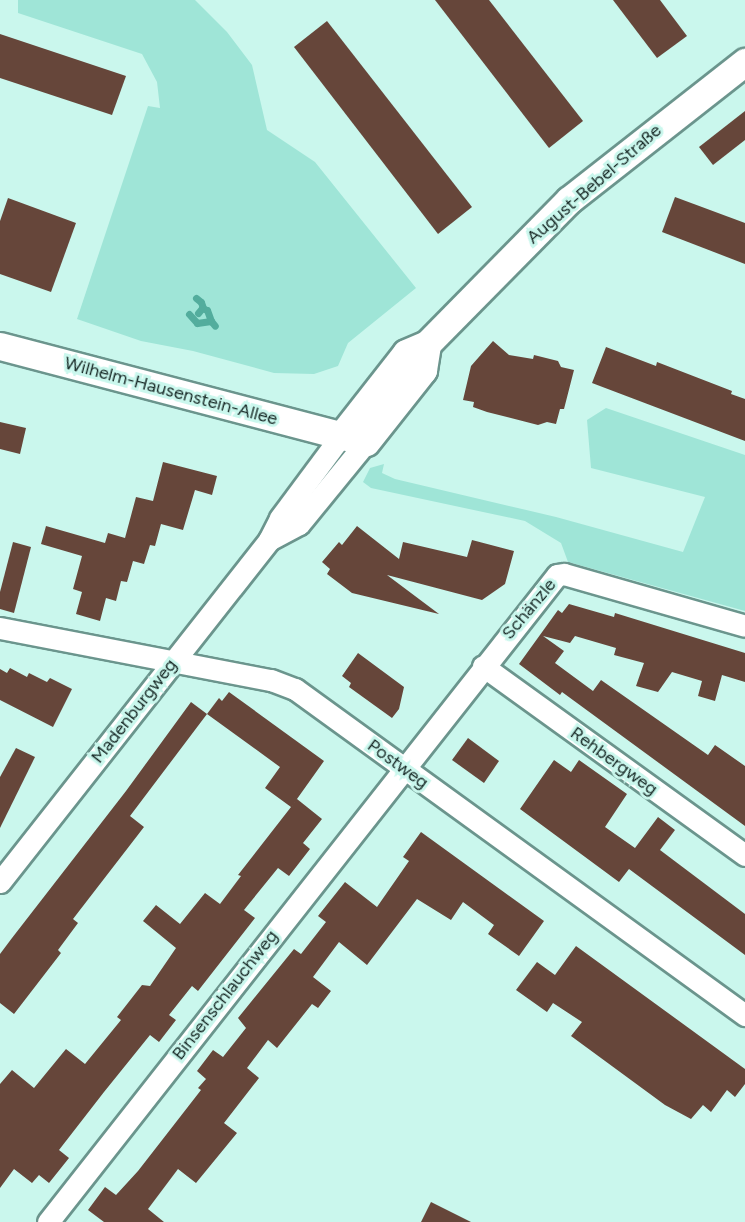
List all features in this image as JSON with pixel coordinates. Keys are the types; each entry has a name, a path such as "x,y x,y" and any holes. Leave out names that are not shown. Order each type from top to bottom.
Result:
{"street":[{"name":"August-Bebel-Straße","path":"353,439 406,353 427,344 569,200 745,62"},
{"name":"Wilhelm-Hausenstein-Allee","path":"0,346 353,439"},
{"name":"Madenburgweg","path":"0,882 269,540 280,518 353,439"},
{"name":"Schänzle","path":"403,768 557,575 564,574 745,626"},
{"name":"Postweg","path":"0,628 283,683 302,693 745,1015"},
{"name":"Rehbergweg","path":"483,666 745,855"},
{"name":"Binsenschlauchweg","path":"48,1222 403,768"}],"green space":[{"path":"18,0 195,0 227,32 252,65 267,130 315,162 416,288 348,343 338,366 314,374 274,373 193,351 141,341 77,319 148,106 160,108 157,82 142,54 18,13"},
{"path":"606,408 745,455 745,611 568,562 561,543 525,521 371,488 363,482 370,468 384,464 382,473 395,479 556,517 683,552 705,497 591,468 587,420"}],"building":[{"path":"435,0 489,0 583,121 549,148"},
{"path":"613,0 660,0 687,36 657,58"},
{"path":"327,21 472,207 438,234 294,47"},
{"path":"0,34 126,76 112,115 0,78"},
{"path":"745,111 745,140 713,165 699,147"},
{"path":"675,197 745,223 745,264 662,232"},
{"path":"8,198 76,223 51,292 0,274 0,221"},
{"path":"493,341 509,355 533,359 534,355 558,361 561,367 574,370 564,409 560,409 556,424 547,422 538,425 487,412 473,407 474,402 463,400 471,366"},
{"path":"606,347 656,366 657,362 732,391 731,394 745,399 745,441 592,383"},
{"path":"0,422 26,428 20,454 0,449"},
{"path":"163,462 217,476 212,495 195,490 183,530 161,524 155,546 150,545 144,564 133,561 127,582 121,581 116,601 106,598 100,621 76,614 82,592 73,589 82,556 41,544 46,526 105,543 108,533 125,538 136,497 153,501"},
{"path":"357,526 399,559 403,542 467,557 472,540 514,551 505,584 482,600 387,575 439,614 352,593 327,574 330,569 322,562 339,542 342,545"},
{"path":"13,542 31,547 14,613 0,609 0,592"},
{"path":"569,604 614,617 615,613 745,653 745,682 722,675 715,701 698,696 702,681 672,672 658,692 636,686 644,663 614,655 616,648 575,636 570,643 543,636 564,651 555,663 593,691 601,680 708,755 715,745 745,766 745,826 562,692 560,695 519,664 558,610 562,613"},
{"path":"358,653 404,687 399,709 392,718 349,687 351,683 342,676"},
{"path":"10,668 27,677 29,673 47,682 50,678 72,689 53,727 0,700 0,669 7,673"},
{"path":"229,692 324,761 292,806 297,799 322,819 303,843 310,849 289,876 278,868 244,910 255,918 198,991 192,986 169,1015 176,1020 159,1042 150,1035 104,1092 59,1150 69,1158 49,1183 39,1175 32,1183 14,1169 0,1188 0,1084 12,1070 34,1088 66,1049 85,1064 121,1020 117,1017 142,985 150,986 176,948 143,921 156,905 180,924 205,893 220,904 241,876 238,875 291,807 265,788 280,767 207,714 219,698 222,701"},
{"path":"191,702 207,714 130,816 144,827 73,919 78,923 58,950 61,953 14,1014 0,1003 0,954 126,791"},
{"path":"468,738 499,761 484,783 452,760"},
{"path":"16,748 35,757 0,828 0,777"},
{"path":"554,760 571,772 579,760 627,794 605,827 635,848 658,817 675,830 660,850 745,914 745,955 629,869 619,882 520,809"},
{"path":"421,832 544,921 519,956 488,934 494,925 463,902 451,920 417,899 367,965 339,942 313,977 331,991 318,1008 312,1004 277,1048 268,1040 247,1068 259,1078 224,1123 237,1133 196,1183 178,1169 148,1209 164,1222 104,1222 88,1210 105,1187 116,1195 138,1171 201,1090 198,1088 206,1079 197,1071 213,1050 223,1057 246,1028 238,1018 294,949 301,954 326,922 318,916 345,882 377,907 409,861 403,857"},
{"path":"576,946 745,1069 745,1084 735,1097 727,1090 711,1112 703,1105 691,1119 665,1105 571,1036 582,1022 553,1003 547,1012 516,990 537,962 555,975"},
{"path":"431,1202 471,1222 421,1222"}],"waterway":[{"path":"196,298 201,302 203,308"},
{"path":"198,313 202,308 207,310 211,321"},
{"path":"189,314 197,323 211,321 215,326"}]}
